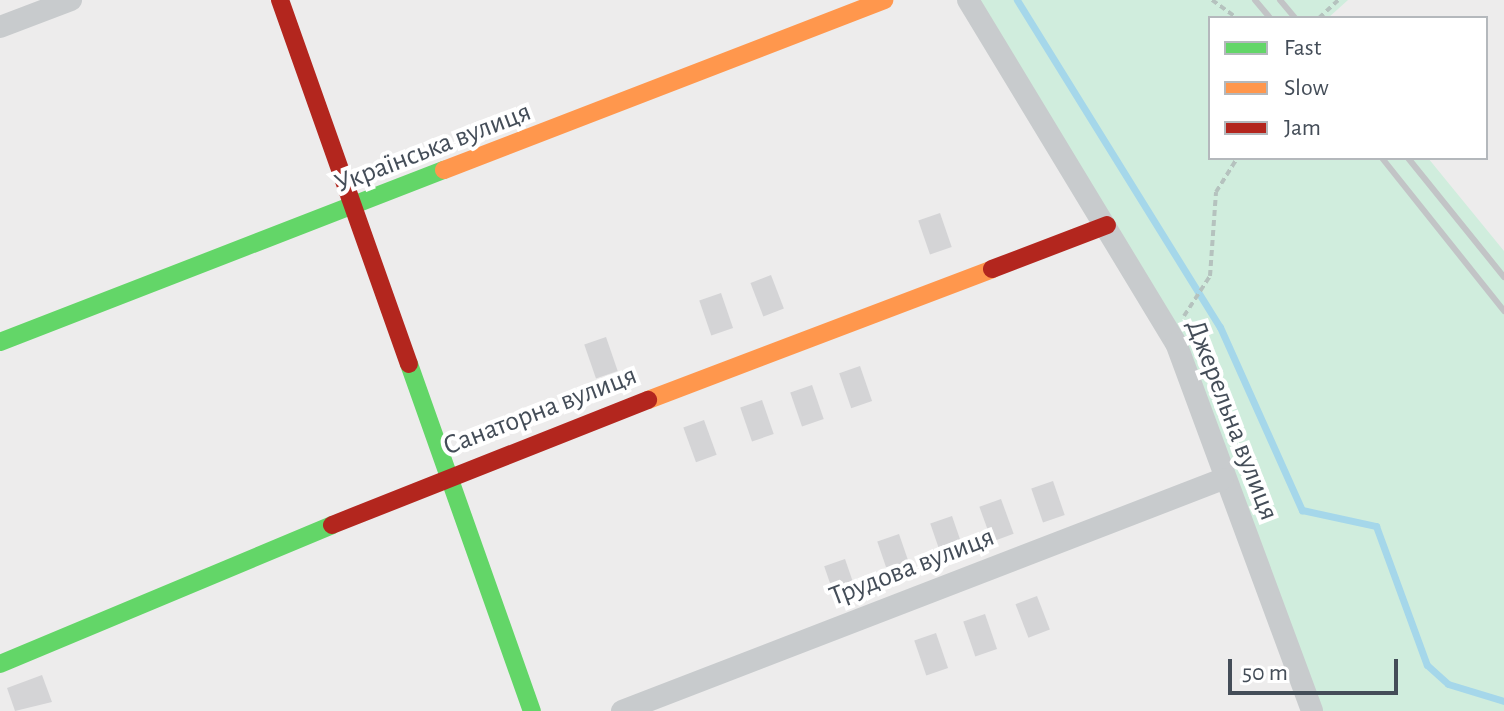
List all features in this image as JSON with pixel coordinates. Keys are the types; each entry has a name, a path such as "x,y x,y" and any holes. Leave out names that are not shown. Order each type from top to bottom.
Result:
{"street":[{"path":"0,27 71,0"},
{"path":"280,0 451,475 532,711"},
{"name":"Українська вулиця","path":"0,342 355,209 884,0"},
{"name":"Джерельна вулиця","path":"968,0 1176,343 1223,479 1312,711"},
{"name":"Санаторна вулиця","path":"0,664 451,475 1107,225"},
{"name":"Трудова вулиця","path":"622,711 1223,479"}],"path":[{"path":"1212,0 1234,16"},
{"path":"1321,16 1338,0"},
{"path":"1195,294 1204,287 1216,248 1216,192 1236,160"}],"green space":[{"path":"968,0 1348,0 1330,16 1208,16 1208,160 1430,160 1504,251 1504,711 1316,711 1176,343"}],"building":[{"path":"940,213 952,247 930,255 918,220"},
{"path":"771,275 784,309 763,316 750,283"},
{"path":"721,293 733,328 711,335 699,300"},
{"path":"606,337 618,371 596,379 584,344"},
{"path":"860,366 872,401 851,408 839,373"},
{"path":"812,385 824,419 802,427 790,392"},
{"path":"762,400 774,434 752,442 740,407"},
{"path":"704,420 717,455 696,462 683,428"},
{"path":"1053,481 1065,515 1043,523 1031,488"},
{"path":"1001,499 1014,534 992,542 979,507"},
{"path":"952,516 964,550 942,558 930,523"},
{"path":"899,534 911,569 889,576 877,541"},
{"path":"845,559 857,593 836,600 824,566"},
{"path":"1037,596 1050,630 1028,638 1016,604"},
{"path":"985,614 997,649 975,656 963,621"},
{"path":"936,633 948,668 926,675 914,640"},
{"path":"42,675 52,702 15,711 7,688"}],"waterway":[{"path":"1017,0 1220,327 1302,510 1376,526 1427,665 1448,684 1504,701"}],"railway":[{"path":"1255,0 1268,16"},
{"path":"1280,0 1293,16"},
{"path":"1384,160 1504,311"},
{"path":"1410,160 1504,277"}],"traffic: fast":[{"path":"0,342 444,170"},
{"path":"409,364 532,711"},
{"path":"0,664 332,525"}],"traffic: slow":[{"path":"444,170 884,0"},
{"path":"648,400 992,269"}],"traffic: jam":[{"path":"280,0 409,364"},
{"path":"992,269 1107,225"},
{"path":"332,525 648,400"}]}
